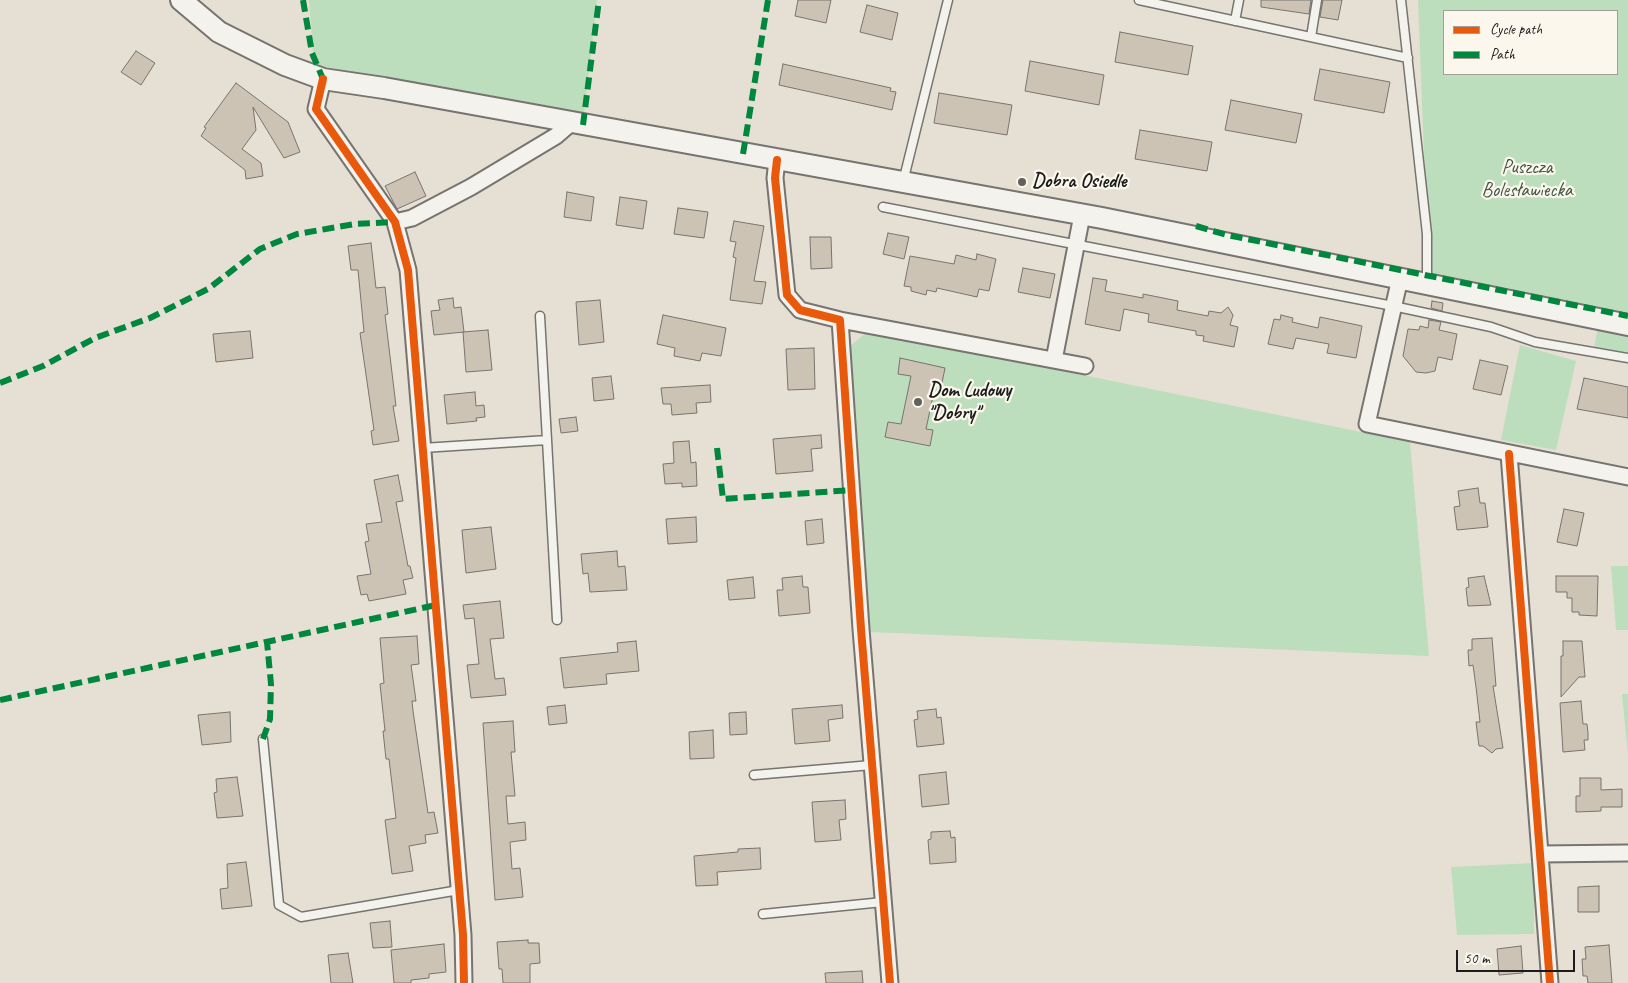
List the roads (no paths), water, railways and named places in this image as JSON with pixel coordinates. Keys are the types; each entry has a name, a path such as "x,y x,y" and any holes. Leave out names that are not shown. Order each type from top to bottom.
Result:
{"main road":[{"path":"181,0 219,32 285,66 323,79 384,88 903,184 1082,215 1628,325"}],"street":[{"path":"323,79 316,110 395,222 408,270 459,890 464,983"},
{"path":"395,222 412,218 471,187 556,136 571,123"},
{"path":"777,160 775,178 787,295 800,310 840,320 1085,366"},
{"path":"1054,360 1082,215"},
{"path":"1400,278 1367,424 1628,477"},
{"path":"840,320 845,408 890,983"},
{"path":"1510,454 1550,983"},
{"path":"1541,854 1628,853"}],"lane":[{"path":"903,184 948,0"},
{"path":"1139,0 1160,2 1235,21 1408,58"},
{"path":"1235,21 1239,0"},
{"path":"1311,37 1317,0"},
{"path":"1401,0 1428,234 1426,285"},
{"path":"884,207 1393,306 1491,327 1535,342 1628,358"},
{"path":"540,316 557,620"},
{"path":"423,448 547,440"},
{"path":"263,739 279,905 301,917 459,890"},
{"path":"754,775 872,765"},
{"path":"763,914 883,902"}],"place":[{"name":"Dobra Osiedle","path":"1022,182"},
{"name":"Dom Ludowy \"Dobry\"","path":"918,402"}],"park label":[{"name":"Puszcza Bolesławiecka","path":"1527,180"}]}
